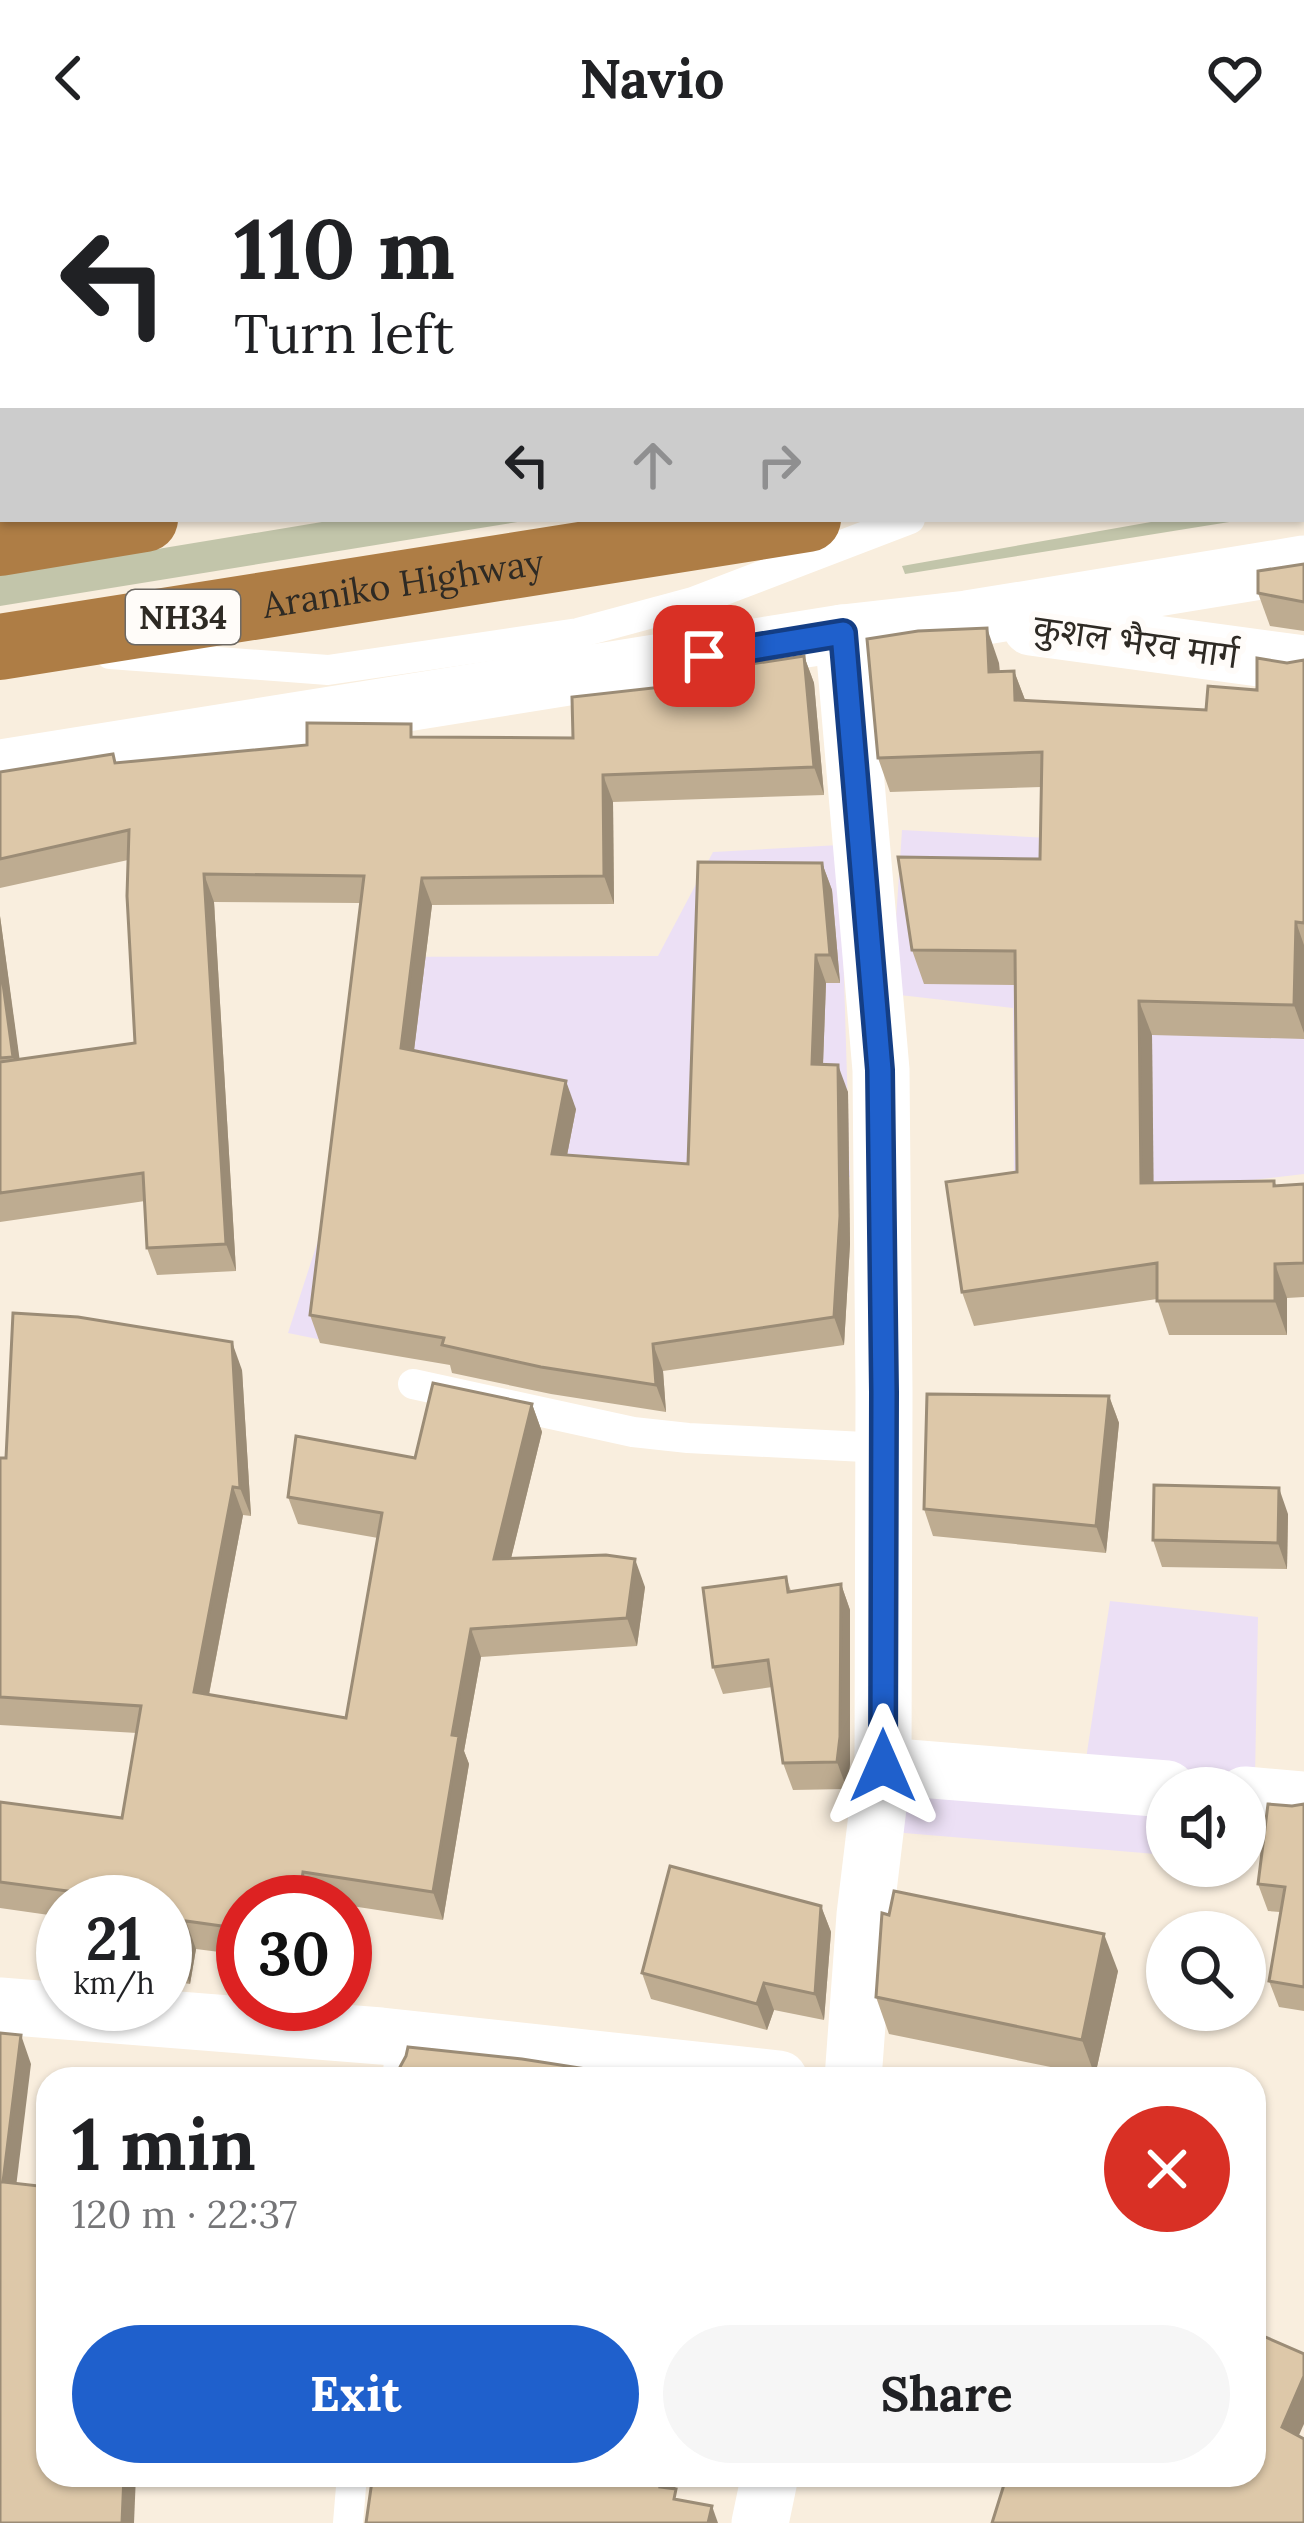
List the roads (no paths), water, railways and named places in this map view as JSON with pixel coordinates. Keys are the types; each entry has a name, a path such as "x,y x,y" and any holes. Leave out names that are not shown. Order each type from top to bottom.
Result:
{"highway":[{"path":"0,542 126,522"},
{"name":"Araniko Highway","path":"2,647 789,522"}],"street":[{"path":"0,768 843,633 968,619 1304,565"},
{"name":"कुशल‌ भैरव मार्ग","path":"968,619 1304,664"},
{"path":"843,633 880,1070 884,1448 883,1766 854,2067"},
{"path":"883,1766 1146,1787"},
{"path":"1266,1797 1304,1800"},
{"path":"0,2006 399,2059 551,2067"},
{"path":"760,2523 768,2487"}],"lane":[{"path":"0,532 28,522"},
{"path":"2,647 328,670 578,633 693,602 902,522"},
{"path":"413,1384 633,1432 884,1448"},
{"path":"348,2523 351,2487"}]}
